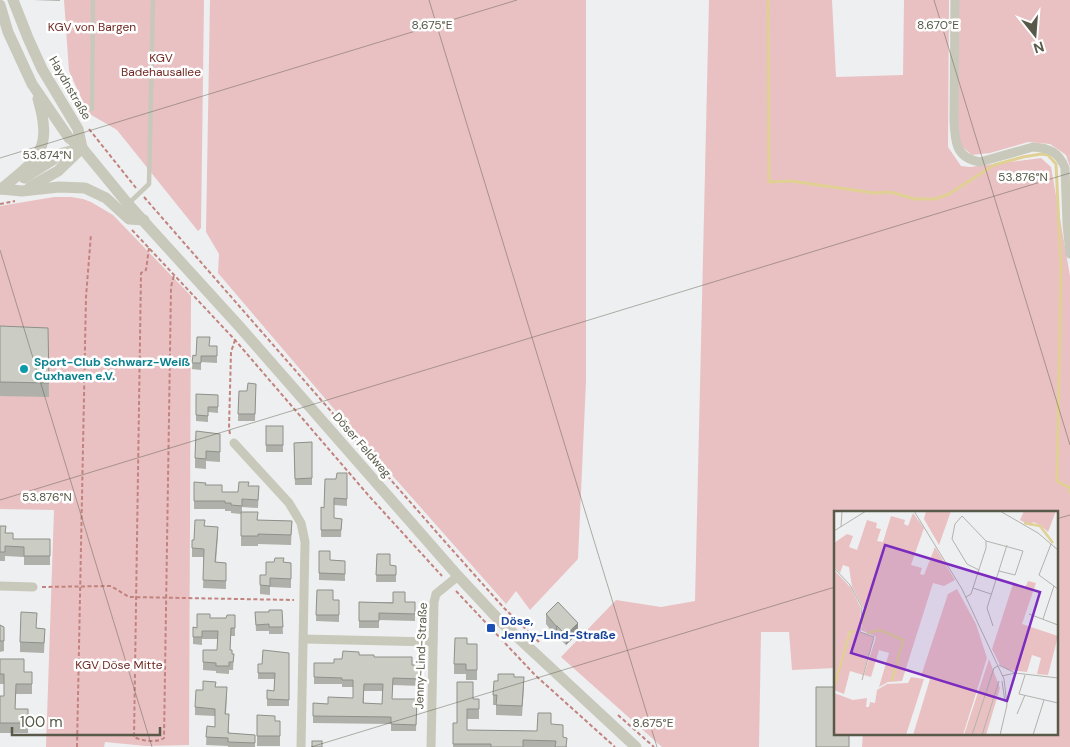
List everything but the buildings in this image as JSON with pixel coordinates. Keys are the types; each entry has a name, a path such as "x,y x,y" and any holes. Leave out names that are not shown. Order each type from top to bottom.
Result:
{"street":[{"name":"Haydnstraße","path":"13,0 42,69 78,129 82,148"},
{"path":"955,0 954,120 958,150 972,161 980,162 1033,147 1056,152 1065,168 1070,254"},
{"path":"0,5 14,44 36,90 73,142 82,148"},
{"path":"1,190 31,165 39,154 44,127 36,90"},
{"path":"1,190 25,178 63,153 82,148"},
{"path":"22,191 43,182 58,172 82,148"},
{"name":"Döser Feldweg","path":"82,148 128,204 239,326 458,576 499,620 636,747"},
{"path":"1,190 22,191 66,186 85,188 106,198 129,219 144,220"},
{"path":"234,443 286,499 301,523 305,542 301,747"},
{"name":"Jenny-Lind-Straße","path":"431,747 436,594 458,576"},
{"path":"0,586 33,587"},
{"path":"304,639 433,642"}],"lane":[{"path":"92,109 93,0"},
{"path":"128,204 141,194 149,184 153,0"}],"path":[{"path":"88,128 121,171 452,549 504,608 545,647"},
{"path":"76,747 86,297 91,234"},
{"path":"149,248 174,275 171,287 164,738 160,741 139,740 134,737 135,597 141,273 146,270 149,248"},
{"path":"234,443 229,428 231,352 235,340"},
{"path":"33,587 111,586 130,597 304,600"},
{"path":"617,713 654,747"}],"green space":[{"name":"KGV Badehausallee","path":"64,0 204,0 201,228 198,231 117,130 88,113 69,71"},
{"path":"210,0 586,0 586,381 578,559 530,610 516,591 506,604 346,423 218,273 219,254 206,232"},
{"path":"709,0 832,0 836,77 903,75 904,0 949,0 948,147 961,166 970,167 1041,158 1051,167 1070,276 1070,747 862,747 863,734 1058,734 1058,511 834,511 834,668 792,670 789,632 761,632 759,747 662,747 561,657 616,600 661,607 695,601"},
{"path":"958,0 1070,0 1070,167 1066,155 1050,144 1028,142 990,153 972,155 960,145 958,131"},
{"name":"KGV Döse Mitte","path":"54,197 83,199 113,215 191,296 189,745 146,746 105,742 104,747 46,747 54,510 0,509 0,206"}],"waterway":[{"path":"768,0 769,182 791,181 874,193 890,192 915,199 935,199 949,194 994,165 1041,154 1048,155 1056,164 1061,268 1057,481 1070,488 1070,493"}],"place":[{"name":"Sport-Club Schwarz-Weiß Cuxhaven e.V.","path":"24,369"},
{"name":"Döse, Jenny-Lind-Straße","path":"491,628"}],"park label":[{"name":"KGV von Bargen","path":"92,27"}]}
